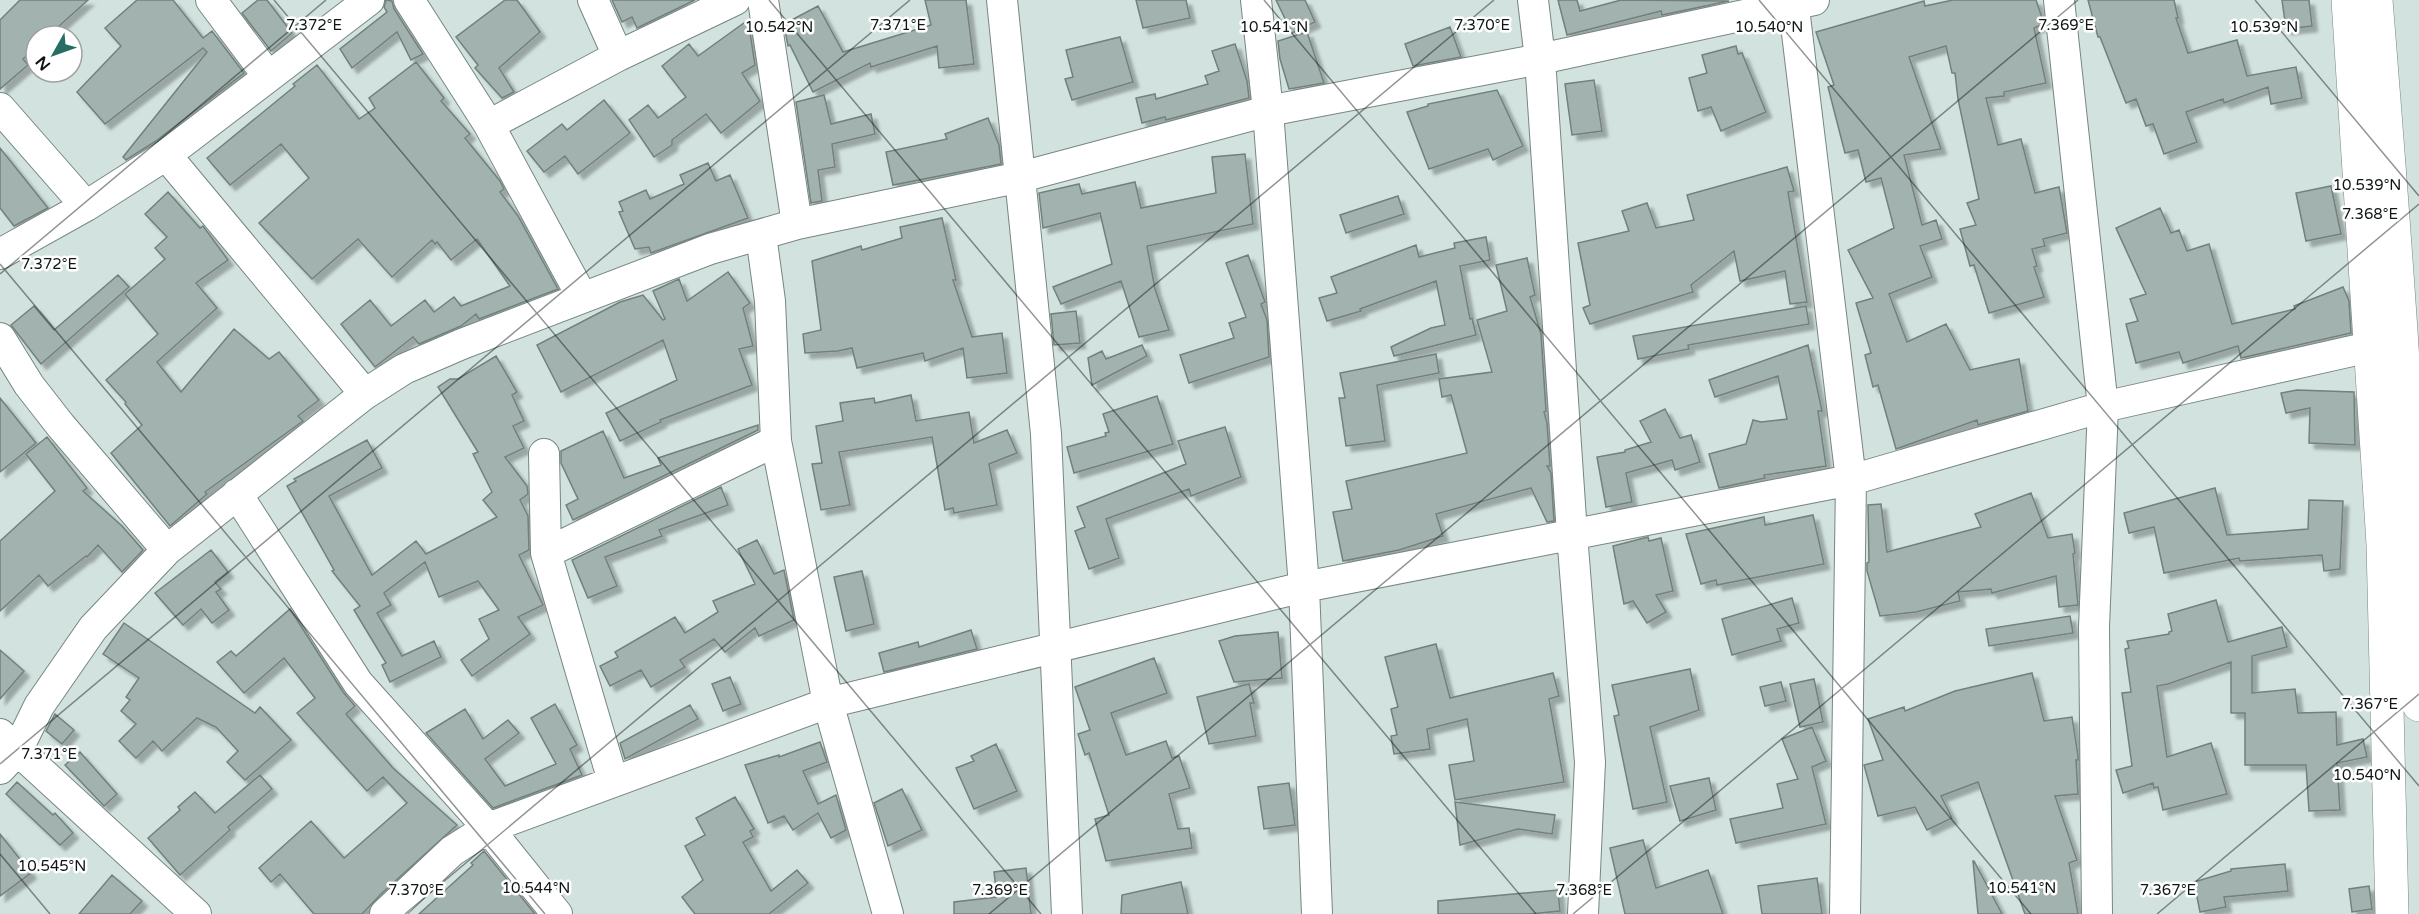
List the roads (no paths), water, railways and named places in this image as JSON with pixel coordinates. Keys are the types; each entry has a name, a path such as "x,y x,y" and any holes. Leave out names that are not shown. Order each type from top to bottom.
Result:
{"main road":[{"path":"2348,0 2382,544 2392,914"},
{"path":"2376,0 2409,293 2419,705"}],"street":[{"path":"211,0 268,76"},
{"path":"0,254 86,206 166,155 369,0"},
{"path":"409,0 489,125 582,297"},
{"path":"593,0 618,56"},
{"path":"489,125 618,56 735,0"},
{"path":"763,0 797,224"},
{"path":"1002,0 1046,434 1068,914"},
{"path":"1256,0 1268,111 1304,587 1317,914"},
{"path":"1533,0 1540,59 1590,762 1583,914"},
{"path":"2059,0 2103,407 2094,627 2097,914"},
{"path":"196,914 6,751 93,628 167,550 365,394 404,369 462,344 710,249 797,224 1021,177 1268,111 1540,59 1800,2 1851,480 1845,914"},
{"path":"0,108 86,206"},
{"path":"166,155 365,394"},
{"path":"761,235 770,301 776,441 828,703 888,914"},
{"path":"0,338 29,385 61,426 167,550"},
{"path":"385,914 452,851 488,828 828,703 1304,587 1851,480 2103,407 2370,347"},
{"path":"546,553 776,441"},
{"path":"544,454 546,553 613,781"},
{"path":"237,494 358,682 488,828 557,914"}]}
